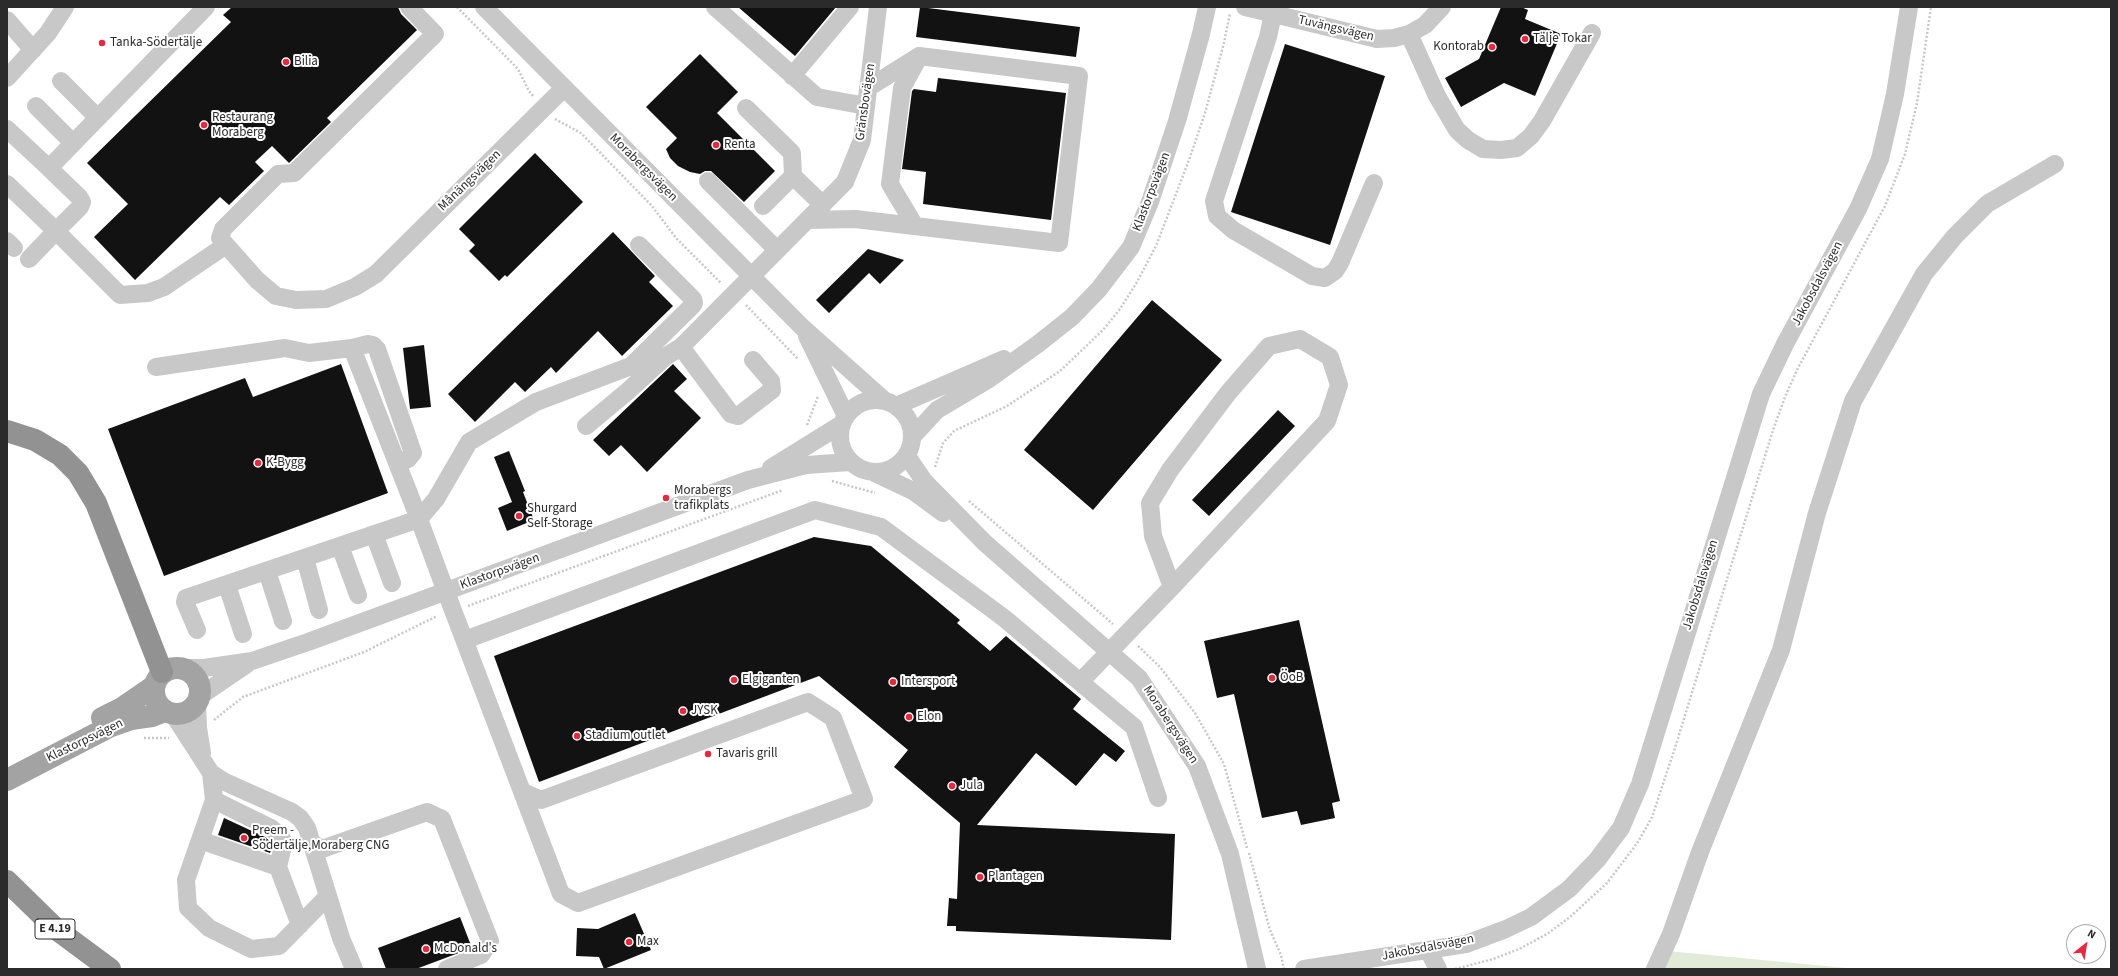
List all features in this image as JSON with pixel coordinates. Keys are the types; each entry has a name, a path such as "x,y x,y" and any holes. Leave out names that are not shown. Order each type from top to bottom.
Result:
{"highway":[{"path":"7,431 35,440 60,455 78,473 96,503 158,679"},
{"name":"E 4.19","path":"7,881 56,929 110,969"}],"main road":[{"path":"175,668 183,668 196,678 200,688 198,699 192,709 185,713 169,713 158,704 154,697 158,679 175,668"},
{"name":"Klastorpsvägen","path":"7,764 122,708 158,679"},
{"name":"Klastorpsvägen","path":"7,780 111,726 131,719 169,713"}],"street":[{"path":"7,78 48,33 65,7"},
{"path":"49,168 206,7"},
{"path":"7,184 120,295 148,293 164,287 226,245 220,238 223,229 278,174 294,173 435,34 409,7"},
{"name":"Morabergsvägen","path":"484,7 803,328 891,403"},
{"path":"715,7 817,97 866,106"},
{"path":"792,76 850,7"},
{"name":"Gränsbovägen","path":"586,426 666,357 681,347 845,182 862,140 878,7"},
{"name":"Klastorpsvägen","path":"913,436 937,410 989,379 1038,344 1072,317 1098,289 1131,247 1150,202 1178,120 1201,34 1206,7"},
{"name":"Tuvängsvägen","path":"1245,7 1363,37 1394,38 1409,34 1425,25 1442,7"},
{"name":"Jakobsdalsvägen","path":"1304,969 1466,944 1531,917 1552,902 1583,876 1598,860 1621,828 1640,784 1761,394 1785,344 1858,209 1880,159 1895,94 1909,7"},
{"path":"1273,14 1268,37 1214,201 1217,216 1233,230 1312,276 1325,278 1331,275 1340,263 1374,183"},
{"path":"7,20 33,50"},
{"path":"1409,34 1437,96 1457,130 1468,140 1483,149 1501,150 1517,148 1531,136 1592,33"},
{"path":"807,220 855,219 1059,243 1079,76 919,56 868,88"},
{"path":"915,226 890,184 902,88 919,56"},
{"path":"61,81 98,118"},
{"name":"Månängsvägen","path":"226,245 257,280 276,296 296,300 326,299 355,288 376,274 564,88"},
{"path":"36,106 73,143"},
{"path":"746,108 792,153 793,176 823,205"},
{"path":"7,129 79,197 82,202 80,207 30,259"},
{"path":"1654,969 1670,934 1700,852 1781,650 1817,513 1853,401 1924,274 1955,236 1987,204 2055,164"},
{"path":"763,206 793,176"},
{"path":"708,181 777,250"},
{"path":"197,630 185,602 186,598 419,518 436,499 469,442 536,402 631,366 694,303 693,299 639,245"},
{"name":"Morabergsvägen","path":"803,328 844,420"},
{"path":"1080,682 1172,587 1327,421 1339,385 1330,358 1300,339 1269,346 1228,393 1170,470 1150,503 1153,536 1172,587"},
{"name":"Klastorpsvägen","path":"891,403 1038,344"},
{"path":"681,347 731,414 738,416 772,390 771,382 753,360"},
{"path":"156,367 285,348 309,353 352,348 419,518 561,894 578,903 864,799 834,718 808,702 541,800 523,792"},
{"path":"872,400 891,403 906,414 911,425 913,436 912,446 907,456 895,468 875,473 861,470 850,462 840,444 844,420 860,403 872,400"},
{"name":"Klastorpsvägen","path":"748,480 793,456 844,420"},
{"name":"Morabergsvägen","path":"907,456 924,481 985,543 1139,678 1197,766 1230,854 1257,969"},
{"name":"Klastorpsvägen","path":"183,668 204,668 252,661 446,592 748,480 806,465 850,462"},
{"name":"Morabergsvägen","path":"875,473 913,491 985,543"},
{"path":"465,640 815,510 881,526 1004,618 1134,727 1158,798"},
{"path":"374,534 392,583"},
{"path":"340,546 358,595"},
{"path":"305,558 319,610"},
{"path":"267,571 283,621"},
{"path":"227,584 244,634"},
{"name":"Klastorpsvägen","path":"198,699 252,661"},
{"path":"198,699 198,728 214,800 186,880 188,908 209,928 251,949 279,946 328,896"},
{"path":"169,713 207,766 225,782 292,812 300,818 307,828 341,938 354,969"},
{"path":"214,800 271,828 284,842 278,867 300,925"},
{"path":"312,843 322,849 427,812 442,819 490,941 481,955 447,969"},
{"path":"200,840 278,867"},
{"path":"1428,950 1438,969"}],"path":[{"path":"457,7 518,69 529,92 544,108 558,121 581,133 652,206 676,238 732,294 752,309 800,361"},
{"path":"1455,969 1492,959 1519,949 1547,934 1570,917 1607,883 1638,842 1652,817 1668,771 1773,430 1798,368 1885,206 1905,154 1917,103 1931,7"}],"green space":[{"path":"1668,951 1856,969 1662,969"}],"building":[{"path":"232,7 398,7 401,14 417,30 327,118 331,122 289,163 272,146 255,162 264,171 229,205 220,197 135,280 94,237 128,204 87,163 231,22 223,15"},
{"path":"738,7 836,7 795,56"},
{"path":"920,7 1080,27 1076,57 916,37"},
{"path":"1501,7 1521,7 1528,10 1525,19 1561,34 1535,96 1504,83 1461,107 1445,78 1479,59"},
{"path":"1285,44 1385,76 1330,245 1231,212"},
{"path":"700,54 738,92 717,113 775,171 744,202 711,171 705,171 700,174 690,172 678,166 670,158 666,149 677,138 646,107"},
{"path":"938,78 1066,93 1051,220 923,204 926,172 902,169 912,91 914,89 936,92"},
{"path":"535,153 583,202 507,277 505,275 499,281 469,251 475,245 459,229"},
{"path":"613,232 655,276 649,282 673,306 622,356 598,331 556,373 551,367 525,392 515,382 475,422 448,394"},
{"path":"868,249 904,260 880,284 869,273 829,313 816,300"},
{"path":"1152,300 1222,360 1093,510 1024,450"},
{"path":"424,345 431,407 410,409 403,348"},
{"path":"341,364 388,493 164,576 108,429 245,378 253,397"},
{"path":"673,364 687,379 674,391 701,418 647,472 621,445 609,456 593,440"},
{"path":"1278,410 1295,426 1209,516 1192,500"},
{"path":"509,451 525,491 523,492 534,520 507,531 498,508 512,502 494,457"},
{"path":"814,537 871,546 960,620 957,623 990,651 1006,636 1081,699 1073,709 1125,751 1116,762 1104,753 1076,786 1036,753 977,825 1175,834 1171,940 956,931 956,926 947,926 949,898 957,899 960,823 894,767 908,750 819,676 539,782 494,656"},
{"path":"1299,620 1340,801 1332,803 1335,818 1301,825 1297,811 1262,818 1234,694 1217,698 1204,641"},
{"path":"224,818 265,837 273,844 270,853 218,835"},
{"path":"635,913 651,950 604,969 599,957 576,956 577,928 598,929"},
{"path":"460,917 472,948 416,969 386,969 378,948"}],"place":[{"name":"Tälje Tokar","path":"1525,39"},
{"name":"Tanka-Södertälje","path":"102,43"},
{"name":"Kontorab","path":"1492,47"},
{"name":"Bilia","path":"286,62"},
{"name":"Restaurang Moraberg","path":"204,125"},
{"name":"Renta","path":"716,145"},
{"name":"K-Bygg","path":"258,463"},
{"name":"Morabergs trafikplats","path":"666,498"},
{"name":"Shurgard Self-Storage","path":"519,516"},
{"name":"ÖoB","path":"1272,678"},
{"name":"Elgiganten","path":"734,680"},
{"name":"Intersport","path":"893,682"},
{"name":"JYSK","path":"683,711"},
{"name":"Elon","path":"909,717"},
{"name":"Stadium outlet","path":"577,736"},
{"name":"Tavaris grill","path":"708,754"},
{"name":"Jula","path":"952,786"},
{"name":"Preem - Södertälje,Moraberg CNG","path":"244,838"},
{"name":"Plantagen","path":"980,877"},
{"name":"Max","path":"629,942"},
{"name":"McDonald's","path":"426,949"}]}
